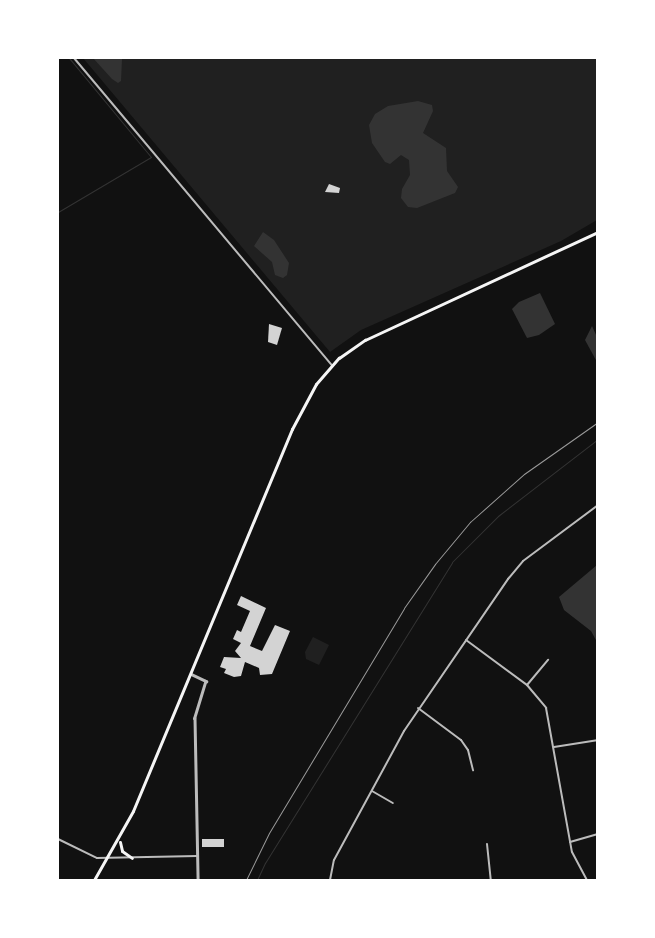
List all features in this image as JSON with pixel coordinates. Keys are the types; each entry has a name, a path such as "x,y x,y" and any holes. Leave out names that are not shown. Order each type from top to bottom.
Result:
{"main road":[{"path":"94,880 120,840 292,429 310,393 332,365 370,338 598,232"},
{"path":"120,840 122,851 132,858"}],"street":[{"path":"74,58 332,365"},
{"path":"330,880 334,860 418,708 466,640 523,562 598,505"},
{"path":"466,640 527,685 546,708 572,852 587,880"},
{"path":"527,685 548,660"},
{"path":"190,674 206,682 195,713 198,880"},
{"path":"418,708 461,740 468,750 473,770"},
{"path":"554,747 598,740"},
{"path":"372,791 393,803"},
{"path":"570,842 598,834"},
{"path":"58,839 94,857 109,859 197,856"},
{"path":"487,844 491,880"}],"shaded area":[{"path":"83,58 597,58 597,220 561,241 361,330 330,352"},
{"path":"93,58 122,58 121,81 118,83 112,79"},
{"path":"418,101 432,105 433,111 423,133 446,148 447,171 458,187 455,193 417,208 408,207 401,198 402,189 410,175 409,160 401,155 390,164 385,162 372,143 369,125 375,114 388,106"},
{"path":"263,232 274,240 289,263 287,275 283,278 275,275 272,262 254,246"},
{"path":"540,293 555,324 539,335 527,338 512,309 519,302"},
{"path":"592,326 597,337 597,362 585,340"},
{"path":"597,565 597,642 591,631 564,610 559,597"},
{"path":"313,637 329,645 319,665 306,659 305,652"}],"building":[{"path":"329,184 340,188 339,193 325,192"},
{"path":"269,324 282,328 277,345 268,342"},
{"path":"241,596 266,608 250,646 262,651 275,625 290,631 272,674 260,675 259,668 245,662 241,676 234,677 224,673 226,669 220,667 224,657 241,658 235,651 241,643 233,639 237,630 241,632 250,611 237,605"},
{"path":"202,839 224,839 224,847 202,847"}],"waterway":[{"path":"58,212 151,157 69,58"},
{"path":"257,880 265,863 452,562 498,516 598,439"}],"railway":[{"path":"246,880 269,833 404,608 435,564 470,522 524,474 598,422"}]}
